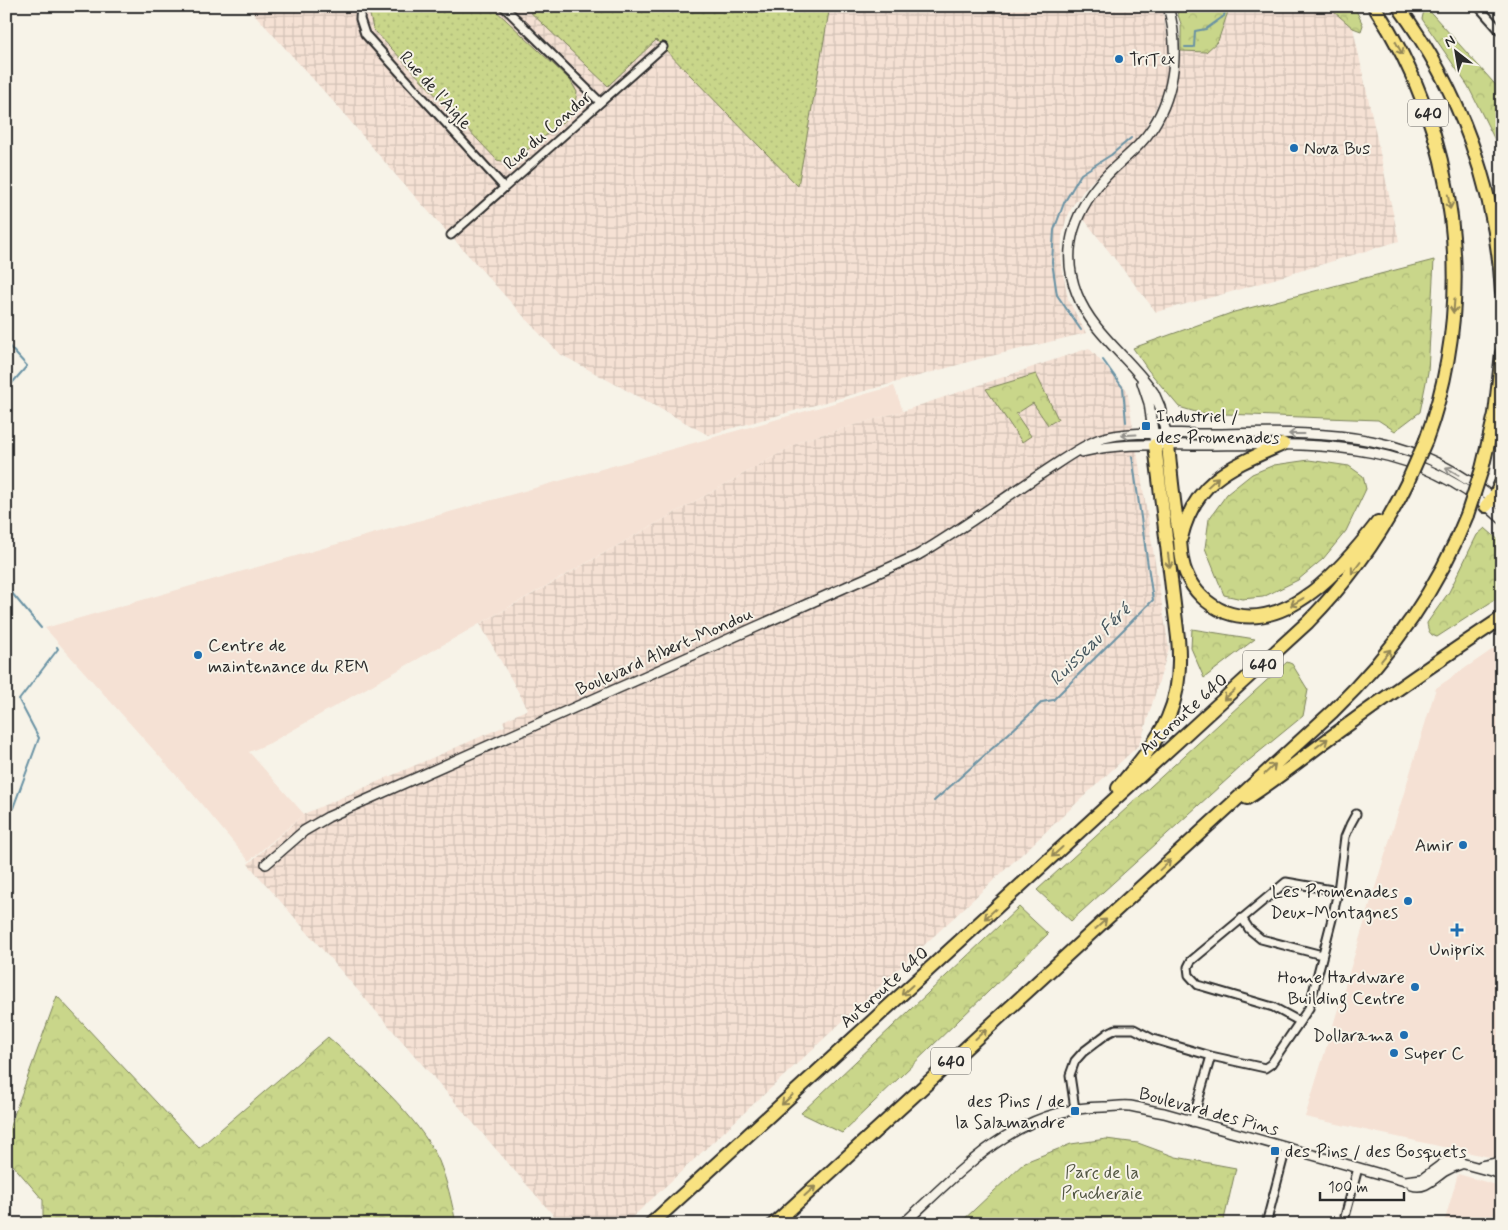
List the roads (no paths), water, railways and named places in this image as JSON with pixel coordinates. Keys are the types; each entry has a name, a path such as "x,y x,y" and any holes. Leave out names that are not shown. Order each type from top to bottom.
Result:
{"highway":[{"name":"Autoroute 640","path":"651,1224 1288,641 1330,600 1376,540 1408,481 1426,440 1442,386 1451,339 1455,292 1453,230 1450,201 1442,161 1426,110 1402,54 1374,6"},
{"name":"640","path":"1398,6 1422,41 1446,84 1474,147 1498,220 1497,246 1502,293"},
{"name":"640","path":"774,1224 1342,702 1383,658 1413,618 1434,583 1467,515 1482,469 1495,414 1502,354"},
{"path":"1161,440 1185,572 1192,586 1203,598 1219,609 1234,615 1253,617 1267,615 1287,608 1302,599 1336,571 1364,540 1408,481"},
{"path":"1089,823 1157,739 1168,719 1177,687 1180,664 1179,645 1161,440"},
{"path":"1180,543 1188,514 1196,501 1211,484 1222,474 1240,463 1283,444"},
{"path":"1494,503 1502,481"},
{"path":"1221,814 1270,784 1375,705 1502,618"}],"street":[{"name":"Rue de l'Aigle","path":"361,6 360,19 365,34 504,187"},
{"path":"502,6 600,102"},
{"path":"1161,440 1162,412 1156,397 1092,321 1083,307 1073,282 1070,264 1070,238 1076,218 1088,198 1108,174 1142,142 1153,127 1165,102 1173,73 1174,51 1173,28 1168,6"},
{"path":"1478,6 1502,34"},
{"name":"Rue du Condor","path":"451,234 663,47"},
{"path":"1161,440 1325,434 1377,441 1434,461 1471,483 1494,503 1502,519"},
{"path":"1161,440 1344,447 1400,459 1441,476 1494,503"},
{"name":"Boulevard Albert-Mondou","path":"266,864 304,831 328,817 918,555 1070,456 1099,448 1161,440"},
{"path":"1075,1109 1070,1075 1075,1062 1083,1052 1116,1029 1134,1029 1153,1039 1211,1056 1265,1068 1271,1064 1309,1008 1338,890 1345,837 1356,814"},
{"path":"1299,1022 1273,1007 1198,985 1189,975 1188,967 1190,962 1286,882 1338,890"},
{"path":"1242,918 1249,929 1262,939 1322,955"},
{"path":"1192,1122 1211,1056"},
{"name":"Boulevard des Pins","path":"903,1224 960,1171 997,1141 1020,1127 1048,1116 1075,1109 1129,1106 1164,1113 1405,1181 1415,1186 1423,1186 1446,1170 1461,1164 1475,1167"},
{"path":"1266,1224 1286,1148"},
{"path":"1475,1167 1502,1162"},
{"path":"1475,1167 1502,1174"},
{"path":"1343,1224 1358,1168"}],"waterway":[{"name":"Ruisseau Féré","path":"1185,47 1194,47 1195,31 1206,29 1224,16 1226,6"},
{"name":"Ruisseau Féré","path":"1081,330 1057,295 1052,262 1054,230 1064,203 1081,174 1111,155 1131,138"},
{"path":"6,343 27,366 6,390"},
{"name":"Ruisseau Féré","path":"1103,360 1123,388 1126,422"},
{"name":"Ruisseau Féré","path":"934,801 1042,702 1053,700 1153,600 1132,456"},
{"path":"6,586 41,628"},
{"path":"6,827 39,738 19,700 58,649 57,647"}],"place":[{"name":"TriTex","path":"1119,59"},
{"name":"Nova Bus","path":"1294,148"},
{"name":"Industriel / des Promenades","path":"1146,426"},
{"name":"Centre de maintenance du REM","path":"198,655"},
{"name":"Amir","path":"1463,845"},
{"name":"Les Promenades Deux-Montagnes","path":"1408,901"},
{"name":"Uniprix","path":"1457,930"},
{"name":"Home Hardware Building Centre","path":"1415,987"},
{"name":"Dollarama","path":"1404,1035"},
{"name":"Super C","path":"1394,1053"},
{"name":"des Pins / de la Salamandre","path":"1075,1111"},
{"name":"des Pins / des Bosquets","path":"1275,1151"}],"park label":[{"name":"Parc de la Prucheraie","path":"1102,1182"}]}
